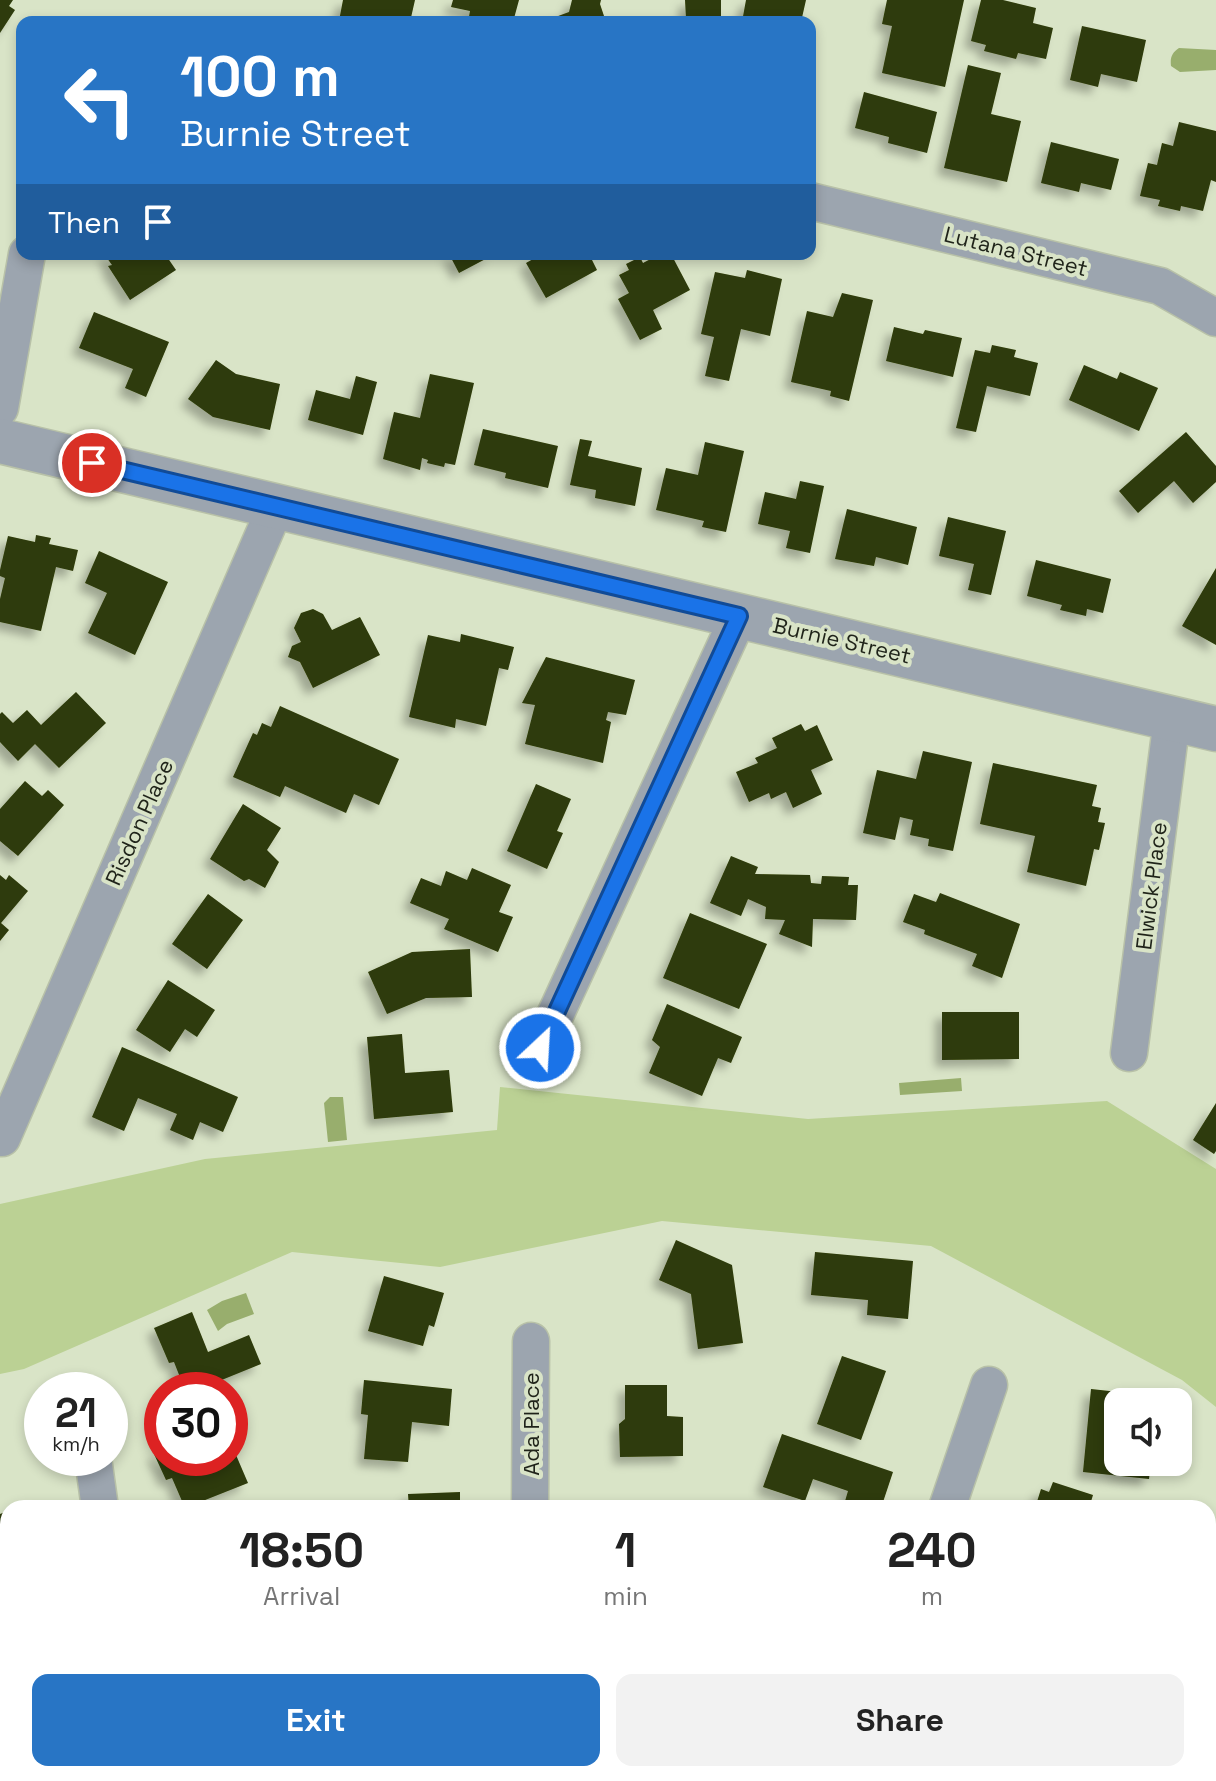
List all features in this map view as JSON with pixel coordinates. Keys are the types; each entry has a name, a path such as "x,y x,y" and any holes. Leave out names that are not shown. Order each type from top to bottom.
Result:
{"street":[{"name":"Lutana Street","path":"816,202 1160,286 1216,318"},
{"path":"0,408 26,260"},
{"name":"Burnie Street","path":"0,441 1216,729"},
{"name":"Risdon Place","path":"2,1138 276,506"},
{"path":"540,1048 739,616"},
{"name":"Elwick Place","path":"1129,1053 1172,719"},
{"name":"Ada Place","path":"530,1500 531,1341"},
{"path":"950,1500 989,1385"},
{"path":"96,1476 99,1500"}],"shaded area":[{"path":"1179,48 1216,50 1216,70 1180,72 1171,66 1172,56"},
{"path":"961,1078 962,1091 900,1095 899,1083"},
{"path":"500,1087 808,1119 1107,1101 1216,1169 1216,1407 1182,1380 931,1246 662,1221 440,1267 292,1252 24,1369 0,1374 0,1204 205,1159 497,1130"},
{"path":"330,1097 343,1097 347,1140 328,1142 324,1103"},
{"path":"246,1293 254,1314 227,1324 218,1331 207,1310"}],"building":[{"path":"0,0 13,0 9,6 15,10 0,33"},
{"path":"343,0 415,0 411,16 340,16"},
{"path":"453,0 519,0 515,16 469,16 470,11 451,7"},
{"path":"572,0 601,0 604,16 558,16 569,12"},
{"path":"685,0 721,0 721,16 686,16"},
{"path":"746,0 806,0 802,16 743,16"},
{"path":"887,0 964,0 945,87 882,73 892,26 882,24"},
{"path":"981,0 1003,0 1036,8 1033,23 1053,28 1046,59 1018,53 1016,59 984,51 986,45 971,41"},
{"path":"1082,26 1146,40 1137,82 1101,74 1098,87 1070,80"},
{"path":"968,65 1001,73 991,114 1021,121 1007,182 944,168"},
{"path":"864,92 937,112 927,153 888,143 889,137 855,128"},
{"path":"1179,122 1216,131 1216,182 1211,180 1203,211 1181,206 1180,211 1158,206 1160,200 1140,196 1148,163 1157,165 1162,143 1173,146"},
{"path":"1051,142 1119,159 1111,190 1081,183 1079,192 1041,183"},
{"path":"108,260 169,260 176,270 130,300 108,266 112,265"},
{"path":"452,260 484,260 459,273"},
{"path":"531,260 592,260 597,270 546,298 526,263"},
{"path":"634,260 643,263 649,260 674,260 690,290 653,310 662,329 640,340 618,299 629,293 619,275 629,270 626,264"},
{"path":"747,270 782,279 770,336 741,329 729,381 705,376 714,337 701,334 715,272 745,278"},
{"path":"842,293 873,300 849,401 830,396 831,391 791,382 807,311 833,317"},
{"path":"94,312 169,342 146,397 125,388 133,369 79,348"},
{"path":"894,327 962,338 953,377 886,361"},
{"path":"992,345 1016,350 1014,357 1038,363 1030,396 987,386 976,432 956,428 975,350 990,353"},
{"path":"216,360 236,374 280,384 270,430 213,417 188,399"},
{"path":"1084,365 1117,379 1120,372 1158,388 1139,431 1069,400"},
{"path":"430,374 474,383 455,465 445,463 444,467 427,463 428,460 422,458 420,470 383,459 394,412 420,418"},
{"path":"356,376 377,382 363,435 308,420 316,390 350,399"},
{"path":"483,429 558,446 548,488 505,478 506,473 474,465"},
{"path":"1186,432 1216,466 1216,482 1193,503 1174,481 1138,513 1119,491"},
{"path":"580,439 592,441 588,456 642,468 635,506 595,498 596,490 570,485"},
{"path":"705,442 744,451 726,532 702,527 704,521 656,510 666,468 698,475"},
{"path":"800,481 824,486 810,553 786,548 790,531 758,524 765,492 796,499"},
{"path":"847,509 917,527 908,565 876,557 874,566 835,559"},
{"path":"948,517 1006,531 991,595 968,590 974,564 939,556"},
{"path":"36,535 51,538 49,544 78,550 73,571 56,567 41,631 0,622 0,599 5,578 0,576 0,570 8,536 35,542"},
{"path":"99,551 168,582 135,655 88,633 107,593 85,583"},
{"path":"1036,560 1111,579 1103,613 1087,609 1086,616 1060,610 1062,605 1027,596"},
{"path":"1216,568 1216,645 1182,626"},
{"path":"313,609 323,614 332,630 360,617 380,655 313,688 300,662 288,657 292,646 301,642 294,628 301,613"},
{"path":"461,634 514,647 508,670 499,668 486,726 456,719 455,728 409,717 428,635 460,642"},
{"path":"546,657 635,680 626,715 608,712 606,720 611,722 603,763 525,744 535,705 522,703"},
{"path":"76,692 106,723 59,768 35,744 18,761 0,742 2,712 13,723 27,710 41,725"},
{"path":"280,706 399,759 379,805 354,794 346,813 285,786 280,797 233,777 253,733 257,735 262,723 271,727"},
{"path":"801,724 805,731 817,725 833,760 811,770 822,794 793,808 786,792 771,799 769,793 749,802 736,772 758,763 755,758 777,748 772,738"},
{"path":"923,751 972,762 953,851 928,846 929,839 910,835 913,820 900,817 895,840 863,833 877,770 916,779"},
{"path":"993,763 1097,785 1092,806 1101,808 1098,822 1105,823 1099,850 1094,849 1086,886 1027,872 1035,836 980,824"},
{"path":"25,781 42,796 48,790 64,805 18,856 0,841 0,809"},
{"path":"536,784 571,799 557,831 563,833 547,869 507,851"},
{"path":"243,804 281,828 267,850 279,862 265,888 249,879 244,881 210,859"},
{"path":"731,856 758,867 755,874 810,875 811,883 821,884 822,876 849,877 848,885 858,885 856,920 813,919 812,947 779,934 785,920 765,919 766,907 748,899 741,916 710,903"},
{"path":"472,868 511,885 499,912 513,917 498,952 444,929 449,919 410,903 421,878 441,886 446,871 467,880"},
{"path":"0,875 6,880 9,875 28,891 1,923 9,930 0,941"},
{"path":"940,893 1020,924 1002,978 972,966 977,954 924,934 925,930 903,922 914,894 936,902"},
{"path":"208,894 243,920 207,969 172,944"},
{"path":"690,913 767,944 739,1009 663,978"},
{"path":"470,949 472,997 426,998 387,1014 368,972 412,952"},
{"path":"168,980 215,1010 197,1037 185,1029 170,1052 136,1030"},
{"path":"667,1004 742,1037 731,1063 718,1058 702,1096 649,1073 660,1047 652,1040"},
{"path":"942,1012 1019,1012 1019,1059 942,1060"},
{"path":"402,1034 405,1073 449,1070 453,1112 374,1119 367,1037"},
{"path":"122,1047 238,1097 223,1132 200,1122 193,1140 170,1130 177,1114 138,1098 124,1131 92,1117"},
{"path":"1216,1103 1216,1151 1214,1154 1193,1140"},
{"path":"676,1240 732,1265 743,1343 698,1349 691,1294 659,1280"},
{"path":"815,1252 913,1261 908,1319 867,1315 868,1300 811,1295"},
{"path":"384,1276 444,1293 434,1327 429,1325 423,1346 368,1331"},
{"path":"192,1312 208,1352 249,1335 261,1364 241,1372 178,1372 174,1362 169,1363 154,1328"},
{"path":"842,1356 886,1371 861,1440 817,1424"},
{"path":"364,1380 452,1389 449,1426 412,1422 408,1462 364,1459 368,1415 361,1414"},
{"path":"625,1385 667,1385 667,1416 683,1417 683,1456 620,1457 619,1424 625,1419"},
{"path":"1091,1389 1104,1390 1104,1474 1083,1472"},
{"path":"782,1434 893,1472 884,1500 845,1500 848,1491 813,1479 805,1500 763,1487"},
{"path":"164,1476 245,1476 248,1483 205,1500 182,1500 172,1478 166,1480"},
{"path":"1121,1476 1149,1476 1149,1479"},
{"path":"1053,1482 1093,1495 1091,1500 1038,1500 1041,1489 1049,1492"},
{"path":"460,1492 460,1500 408,1500 408,1494"}],"route":[{"path":"92,463 739,616 540,1048"}]}
